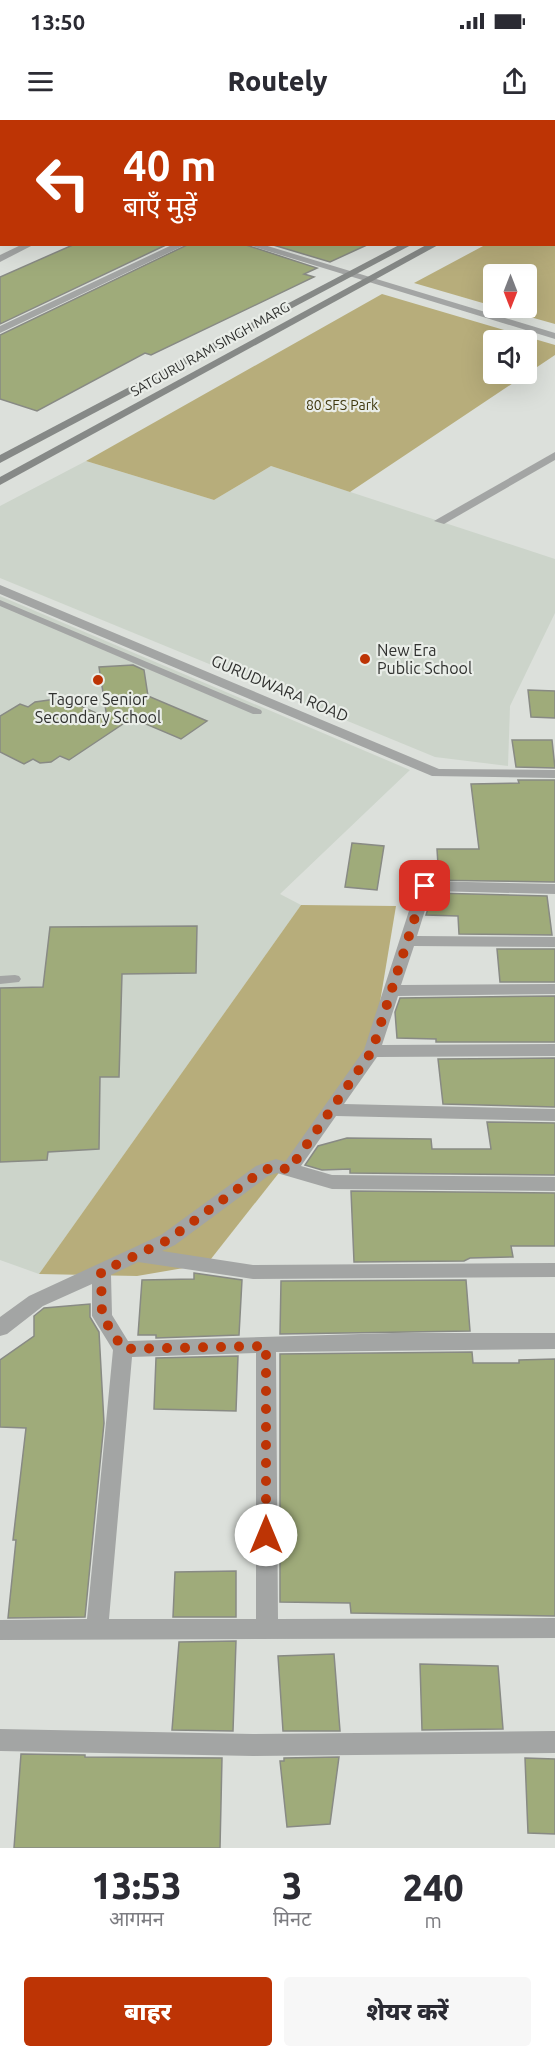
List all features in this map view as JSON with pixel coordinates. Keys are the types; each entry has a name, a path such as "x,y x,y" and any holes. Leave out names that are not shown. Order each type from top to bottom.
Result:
{"main road":[{"name":"SATGURU RAM SINGH MARG","path":"0,460 405,246"},
{"name":"SATGURU RAM SINGH MARG","path":"0,482 432,246"}],"street":[{"path":"0,259 27,246"},
{"path":"0,330 179,246"},
{"path":"256,246 372,279 555,336"},
{"path":"440,521 555,455"},
{"name":"GURUDWARA ROAD","path":"0,589 437,773 555,774"},
{"path":"289,1170 372,1051 425,886 555,889"},
{"path":"409,940 555,942"},
{"path":"392,991 555,989"},
{"path":"372,1051 555,1050"},
{"path":"330,1110 555,1115"},
{"path":"0,1328 36,1301 168,1240 262,1171 276,1166 332,1182 555,1184"},
{"path":"139,1255 253,1272 555,1270"},
{"path":"97,1631 123,1349 102,1316 101,1272"},
{"path":"123,1349 393,1341 555,1341"},
{"path":"266,1346 267,1629"},
{"path":"0,1630 555,1628"},
{"path":"0,1740 253,1745 555,1742"}],"lane":[{"path":"0,603 257,712"},
{"path":"0,980 15,979"}],"shaded area":[{"name":"New Era Public School","path":"86,461 214,500 271,466 555,559 555,613 510,706 508,766 435,757 0,578 0,506"},
{"path":"0,596 410,770 280,894 301,905 39,1274 0,1260"}],"green space":[{"path":"483,246 555,246 555,324 534,318 537,318 537,264 483,264 483,303 414,283"},
{"name":"80 SFS Park","path":"382,294 504,330 483,330 483,384 512,384 350,492 271,466 214,500 86,461"},
{"name":"80 SFS Park","path":"537,340 555,345 555,355 537,367"},
{"path":"301,905 396,906 371,1056 207,1264 137,1276 39,1274"}],"building":[{"path":"70,246 164,246 0,324 0,277"},
{"path":"185,246 249,246 317,268 304,274 314,277 151,355 145,353 37,411 0,399 0,335"},
{"path":"277,246 365,246 330,262"},
{"path":"133,665 144,670 148,696 207,721 181,739 132,718 69,760 60,756 51,762 40,763 33,759 24,764 0,752 0,716 20,704 28,707 35,702 63,698 107,718 99,667"},
{"path":"528,690 555,691 555,718 531,717"},
{"path":"512,740 552,740 555,768 516,767"},
{"path":"518,780 555,780 555,882 423,880 423,864 438,865 437,849 479,849 471,784 519,783"},
{"path":"352,843 384,846 377,890 345,887"},
{"path":"433,893 547,896 552,935 459,934 458,916 426,915"},
{"path":"197,926 196,973 122,974 119,1077 100,1077 99,1149 48,1152 47,1160 0,1162 0,988 43,987 50,927"},
{"path":"497,949 555,949 555,982 500,982"},
{"path":"555,996 555,1042 436,1042 436,1039 397,1038 395,1012 400,998"},
{"path":"555,1058 555,1107 443,1104 438,1059"},
{"path":"487,1122 555,1123 555,1175 350,1173 350,1169 322,1170 305,1165 318,1146 347,1138 431,1139 432,1149 491,1149"},
{"path":"351,1191 555,1193 555,1246 511,1246 513,1257 470,1258 464,1261 354,1262"},
{"path":"194,1273 242,1280 239,1335 156,1338 156,1335 138,1335 142,1280 194,1279"},
{"path":"466,1280 470,1331 280,1334 281,1281"},
{"path":"90,1304 90,1317 99,1332 104,1423 85,1617 8,1618 16,1540 13,1540 26,1428 0,1427 0,1360 34,1336 34,1316 44,1308"},
{"path":"472,1352 473,1363 519,1363 519,1360 555,1359 555,1616 351,1613 350,1603 280,1602 280,1354"},
{"path":"238,1356 236,1411 154,1409 156,1358"},
{"path":"236,1571 236,1617 173,1617 175,1572"},
{"path":"236,1641 233,1731 172,1730 179,1642"},
{"path":"334,1654 340,1731 283,1731 278,1656"},
{"path":"420,1664 498,1666 503,1729 422,1730"},
{"path":"21,1754 222,1758 220,1848 14,1848"},
{"path":"339,1757 330,1824 287,1827 280,1761 284,1761 284,1758"},
{"path":"525,1758 555,1759 555,1834 528,1833"}],"place":[{"name":"New Era Public School","path":"365,659"},
{"name":"Tagore Senior Secondary School","path":"98,680"}],"route":[{"path":"266,1535 266,1346 123,1349 102,1316 101,1272 168,1240 262,1171 276,1166 289,1170 372,1051 425,886"}]}
